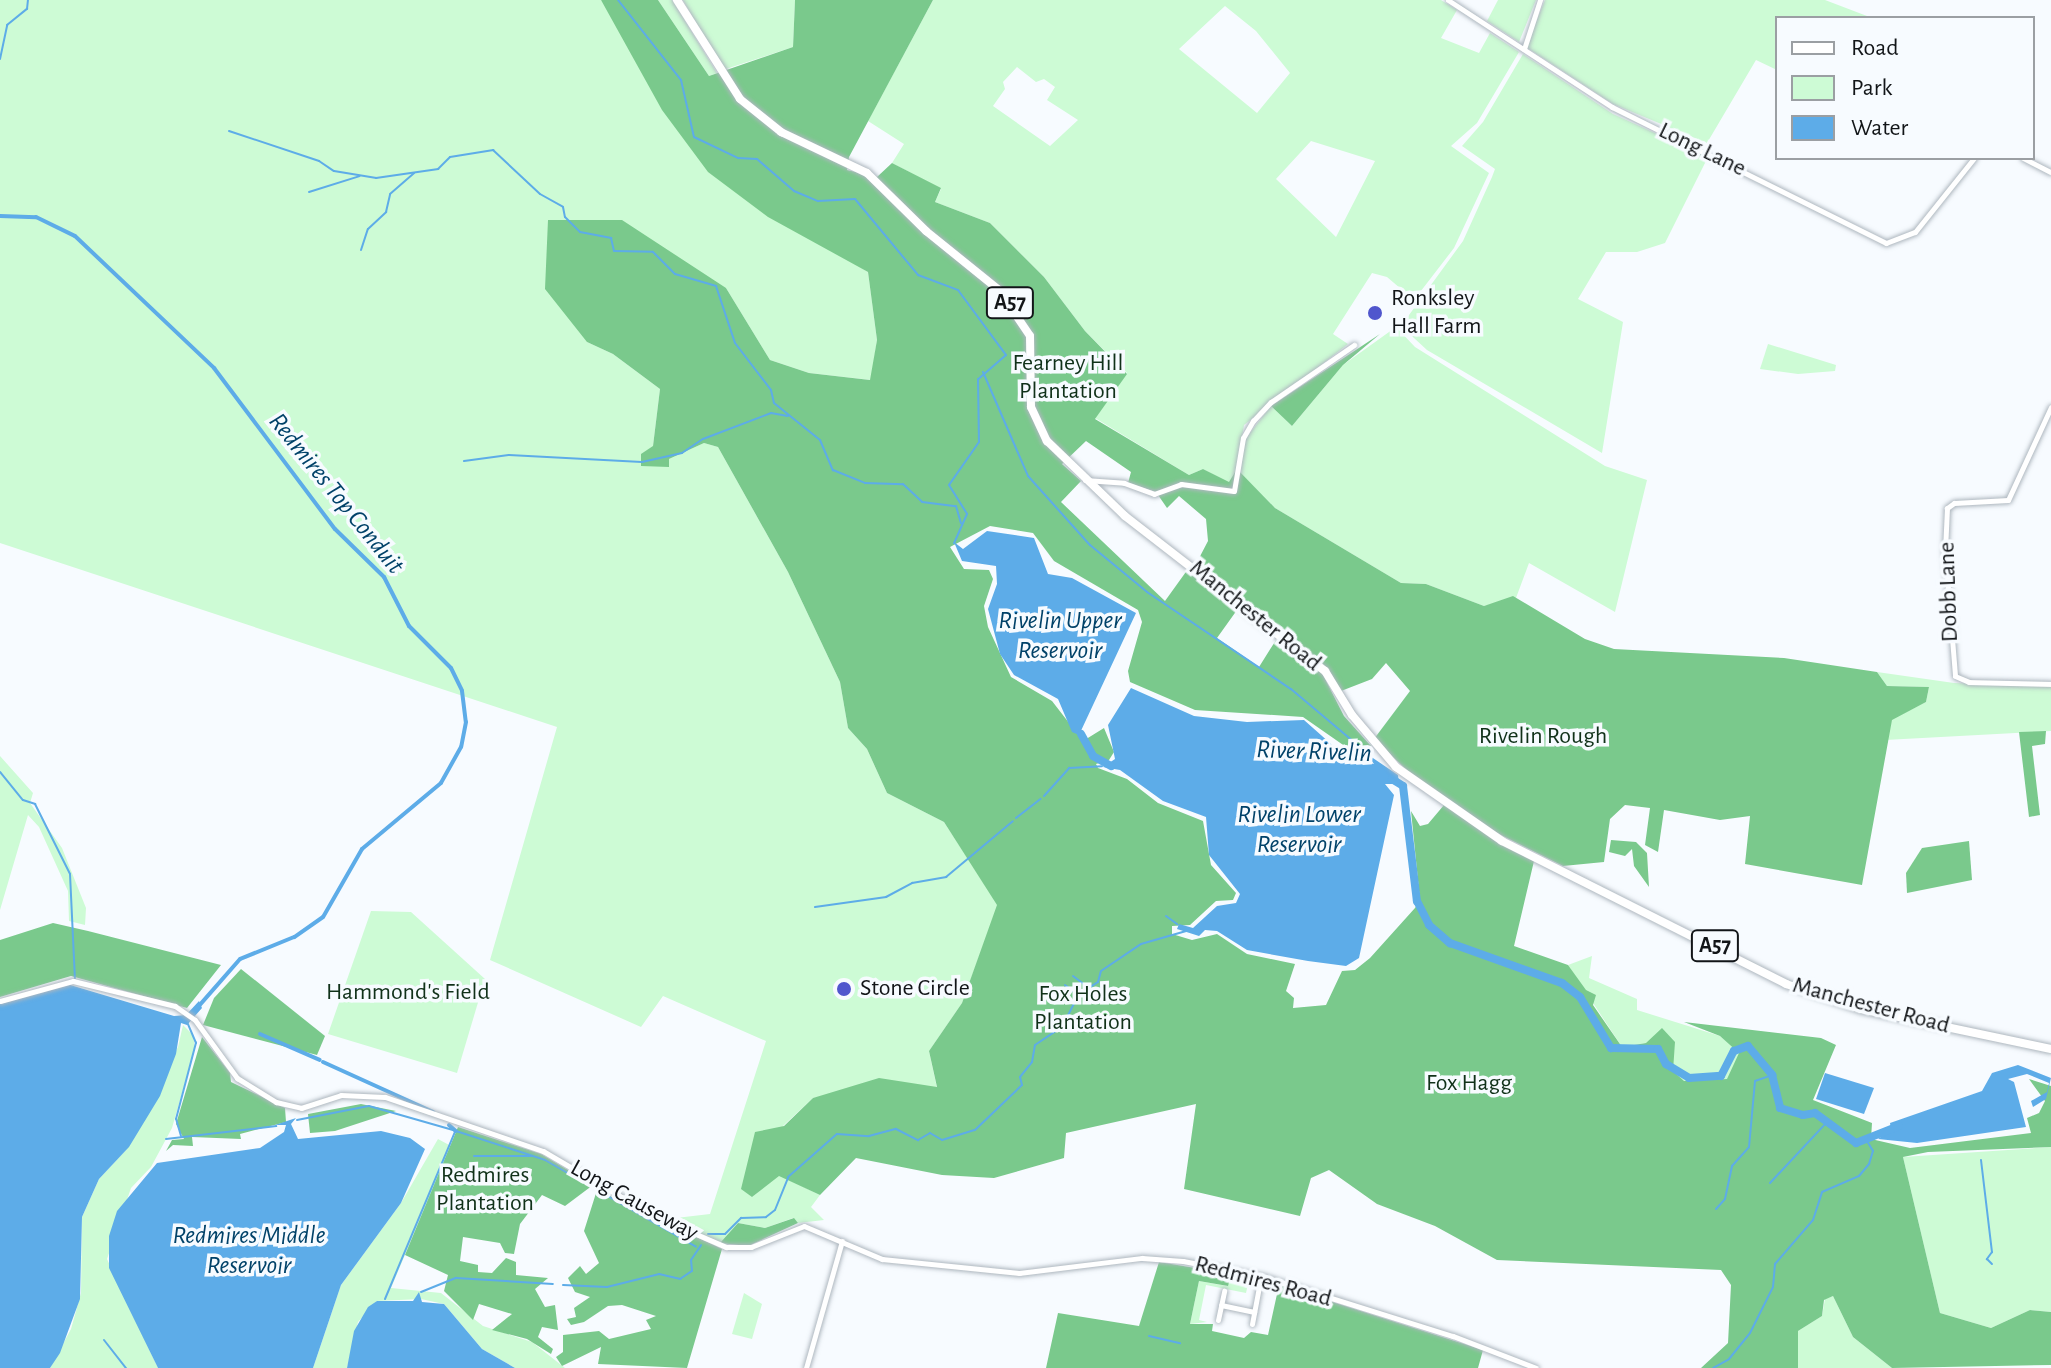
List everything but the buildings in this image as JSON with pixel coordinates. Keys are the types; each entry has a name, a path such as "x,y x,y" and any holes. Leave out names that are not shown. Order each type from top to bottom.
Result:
{"main road":[{"name":"Manchester Road","path":"677,0 740,99 781,132 867,173 1019,313 1032,346 1030,399 1036,424 1085,480 1275,636 1317,663 1386,757 1502,841 1797,988 1889,1016 2051,1049"}],"street":[{"name":"Long Lane","path":"1448,0 1612,107 1886,243 1915,232 1972,160"},
{"path":"1524,49 1540,0"},
{"path":"2027,160 2051,172"},
{"path":"1085,480 1124,483 1154,494 1181,484 1234,491 1243,438 1253,421 1271,402 1354,345"},
{"name":"Dobb Lane","path":"2051,407 2008,500 1949,505 1946,595 1958,679 2051,684"},
{"name":"Long Causeway","path":"0,1001 73,981 185,1011 237,1078 287,1106 304,1108 341,1095 385,1097 543,1151 652,1215 730,1248 756,1245 804,1226 842,1241"},
{"path":"806,1368 842,1241"},
{"name":"Redmires Road","path":"842,1241 887,1260 1019,1273 1150,1257 1261,1276 1463,1339 1536,1368"},
{"path":"1252,1324 1261,1276"},
{"path":"1218,1320 1224,1291"},
{"path":"1221,1305 1254,1312"}],"green space":[{"path":"0,0 601,0 838,253 868,272 877,340 871,380 809,373 770,360 726,288 587,342 613,354 660,389 653,446 669,466 669,459 704,443 718,447 788,572 840,682 848,728 867,749 887,793 944,822 998,905 962,1003 929,1051 937,1088 813,1098 783,1126 752,1197 779,1175 820,1195 811,1207 824,1220 798,1223 793,1218 765,1228 738,1223 720,1243 652,1212 676,1218 710,1214 766,1041 663,996 641,1027 490,960 557,727 0,543"},
{"path":"601,0 658,0 709,76 793,47 795,0 933,0 849,157 847,170 877,177 892,163 941,188 935,202 990,223 1044,277 1085,331 1127,374 1095,419 1189,475 1203,469 1229,482 1237,469 1275,508 1401,583 1426,584 1484,606 1513,596 1585,639 1614,649 1784,658 1877,672 1887,686 1929,687 1926,702 1892,720 1862,885 1745,864 1750,816 1720,820 1664,810 1658,852 1645,845 1650,808 1625,805 1610,819 1604,862 1563,866 1489,829 1409,772 1374,739 1410,691 1386,663 1372,679 1341,691 1328,668 1196,564 1208,541 1206,519 1179,496 1167,508 1156,492 1128,483 1131,472 1086,441 1062,464 1081,481 1061,502 1165,601 1188,569 1237,610 1217,638 1259,667 1276,640 1322,673 1344,716 1371,746 1363,754 1369,763 1303,717 1195,710 1130,682 1128,671 1142,622 1138,610 1054,561 1033,533 990,526 950,547 964,569 989,570 993,579 984,606 988,627 1011,677 1052,701 1083,741 1104,728 1114,752 1109,760 1096,764 1098,768 1127,779 1158,803 1203,821 1211,865 1236,893 1233,900 1216,901 1190,925 1172,926 1172,934 1192,940 1217,934 1247,954 1295,964 1286,991 1294,998 1293,1008 1326,1005 1342,971 1355,970 1370,958 1415,908 1420,900 1411,811 1420,826 1428,824 1444,805 1534,861 1514,946 1568,965 1586,990 1596,995 1593,1005 1622,1047 1646,1043 1662,1028 1675,1042 1673,1071 1684,1081 1727,1079 1739,1053 1720,1036 1684,1022 1821,1038 1836,1045 1813,1100 1872,1123 1871,1139 1910,1148 2031,1133 2027,1118 2039,1113 2045,1101 2029,1079 2051,1086 2051,1147 1928,1152 1903,1157 1940,1313 1991,1328 2030,1310 2051,1312 2051,1365 1892,1368 1853,1337 1833,1296 1824,1300 1822,1316 1798,1331 1798,1368 1701,1368 1728,1343 1731,1285 1721,1270 1497,1260 1435,1226 1377,1204 1329,1170 1311,1178 1300,1216 1184,1189 1196,1104 1066,1133 1064,1158 994,1178 942,1175 856,1158 820,1195 779,1176 752,1197 741,1189 755,1132 784,1126 813,1098 879,1078 937,1087 929,1051 962,1003 997,905 944,822 887,793 867,749 848,728 840,682 788,572 718,447 704,443 669,459 669,467 641,466 641,454 653,446 660,389 613,354 587,342 545,289 548,220 622,220 726,288 770,360 809,373 870,380 877,340 868,272 768,217 708,172 662,110"},
{"path":"658,0 672,0 717,73 709,76"},
{"path":"683,0 795,0 793,47 723,70"},
{"path":"933,0 1441,0 1457,10 1441,38 1479,53 1490,33 1519,52 1477,123 1451,146 1489,173 1454,248 1414,300 1387,277 1372,273 1333,334 1348,344 1244,425 1237,469 1229,483 1203,469 1189,475 1095,418 1127,373 1085,331 1044,277 990,223 935,202 941,189 892,163 904,144 868,121","holes":["1225,6 1256,31 1290,73 1257,113 1179,49","1017,67 1036,82 1044,79 1055,87 1047,100 1078,120 1050,146 993,106 1005,89 1003,82","1311,141 1375,161 1336,237 1276,179"]},
{"path":"1498,0 1536,0 1519,42 1487,21"},
{"path":"1545,0 1825,0 1867,16 1775,16 1775,69 1756,60 1707,143 1613,104 1526,47"},
{"path":"1523,54 1613,114 1708,157 1665,243 1637,252 1606,252 1578,299 1623,322 1602,453 1427,350 1401,326 1463,241 1492,177 1495,169 1462,146 1483,122"},
{"path":"1396,327 1415,347 1605,466 1647,480 1615,612 1529,563 1516,598 1484,606 1426,584 1401,583 1275,508 1241,474 1243,442 1271,406 1292,426 1343,365"},
{"path":"1380,334 1343,365 1292,426 1271,406"},
{"path":"1768,344 1836,365 1835,371 1798,374 1760,369"},
{"path":"1877,672 1954,683 2051,686 2051,731 1885,740 1892,719 1926,702 1929,687 1887,686"},
{"path":"2046,731 2045,744 2032,746 2040,815 2029,817 2019,732"},
{"path":"0,756 33,793 30,803 62,848 86,908 85,925 69,921 68,891 39,827 28,815 0,910"},
{"path":"1611,840 1636,842 1647,853 1649,887 1634,866 1632,849 1625,856 1609,852"},
{"path":"1969,841 1972,880 1907,893 1906,873 1922,848"},
{"name":"Hammond's Field","path":"371,911 411,912 485,979 457,1073 328,1034"},
{"path":"53,923 221,965 187,1008 71,976 0,997 0,940"},
{"path":"1592,956 1589,978 1637,999 1637,1010 1720,1036 1740,1052 1728,1079 1684,1082 1646,1043 1622,1047 1568,965"},
{"path":"241,969 325,1036 317,1055 203,1025 214,998"},
{"path":"183,1025 193,1035 195,1048 172,1128 151,1167 131,1188 107,1259 158,1368 50,1368 71,1329 81,1293 82,1217 99,1179 126,1150 178,1047"},
{"path":"202,1037 230,1073 231,1082 285,1108 286,1122 240,1134 241,1139 192,1137 193,1146 173,1145 166,1151 172,1140 184,1139 176,1124"},
{"path":"361,1104 396,1111 335,1131 310,1133 308,1114"},
{"name":"Redmires Plantation","path":"458,1127 541,1154 593,1185 565,1206 542,1195 520,1224 514,1254 505,1253 500,1243 463,1237 460,1261 478,1265 478,1272 492,1273 506,1258 516,1262 516,1275 548,1278 535,1289 545,1307 555,1305 558,1330 542,1327 538,1337 553,1349 551,1354 527,1339 492,1330 512,1314 479,1304 473,1320 444,1291 448,1275 405,1255"},
{"path":"438,1139 451,1146 391,1288 441,1293 483,1326 532,1342 565,1368 515,1368 482,1349 444,1304 421,1299 377,1301 358,1322 347,1368 313,1368 341,1285 401,1203"},
{"path":"2051,1147 2051,1312 2030,1310 1991,1328 1940,1313 1903,1157"},
{"name":"Redmires Plantation","path":"597,1190 722,1249 687,1368 598,1364 601,1347 562,1366 556,1357 563,1352 563,1335 599,1331 609,1339 651,1329 646,1320 656,1316 622,1305 608,1306 584,1322 571,1325 567,1319 576,1317 574,1308 590,1297 575,1292 568,1278 580,1266 586,1274 599,1263 584,1231"},
{"path":"794,1218 798,1223 748,1246 720,1243 738,1223 765,1228"},
{"path":"1159,1262 1250,1277 1230,1279 1228,1286 1199,1281 1190,1324 1213,1324 1212,1331 1244,1338 1251,1332 1268,1335 1279,1285 1483,1350 1478,1368 1046,1368 1058,1313 1139,1326"},
{"path":"1230,1278 1249,1279 1246,1293 1206,1285 1199,1320 1207,1322 1190,1324 1199,1281 1227,1286"},
{"path":"744,1293 762,1304 752,1339 732,1334"},
{"path":"1833,1296 1853,1337 1892,1368 1798,1368 1798,1331 1822,1316 1825,1299"}],"water":[{"name":"Rivelin Upper Reservoir","path":"987,531 1034,538 1048,574 1072,578 1136,613 1079,735 1072,732 1058,699 1014,675 1000,654 988,609 997,584 996,566 962,561 954,542 963,549"},
{"name":"Rivelin Lower Reservoir","path":"1131,688 1194,716 1247,722 1304,720 1348,759 1374,764 1367,754 1398,775 1399,784 1385,784 1394,795 1359,958 1346,966 1308,961 1247,950 1217,931 1205,930 1199,936 1177,929 1179,924 1193,928 1217,906 1236,903 1240,894 1209,855 1206,817 1163,801 1120,770 1103,767 1115,759 1108,725"},
{"path":"67,984 174,1016 186,1015 199,1001 202,1008 187,1025 181,1023 176,1054 160,1096 129,1147 99,1179 82,1217 80,1299 60,1353 50,1368 0,1368 0,1004"},
{"path":"2018,1065 2051,1078 2046,1099 2033,1107 2031,1101 2047,1092 2049,1083 2027,1074 2008,1079 2014,1082 2026,1127 1917,1143 1878,1139 1891,1130 1890,1123 1982,1091 1992,1073"},
{"path":"1825,1073 1874,1088 1864,1114 1816,1099"},
{"name":"Redmires Middle Reservoir","path":"296,1118 291,1124 298,1139 381,1131 410,1138 425,1149 401,1203 341,1285 313,1368 158,1368 109,1268 109,1236 117,1211 157,1163 260,1148 284,1132 286,1125 275,1125"},
{"path":"419,1292 422,1302 444,1304 482,1349 515,1368 347,1368 354,1331 368,1307 377,1301 413,1301"}],"waterway":[{"path":"0,59 7,25 27,9 28,0"},
{"path":"618,0 681,80 694,137 738,158 757,159 794,191 818,201 855,199 918,275 958,290 1006,355 978,379 979,442 949,485 967,514 954,543"},
{"path":"229,131 319,161 334,171 376,178 438,169 450,157 493,150 540,194 563,207 565,217 580,232 611,238 614,251 653,252 675,274 716,286 735,343 771,390 774,403 820,440 833,470 865,483 903,484 922,502 956,506 961,523"},
{"path":"361,250 368,229 386,212 390,194 414,173"},
{"path":"309,192 360,176"},
{"name":"Redmires Top Conduit","path":"0,216 36,217 75,236 214,368 335,529 384,577 409,626 451,668 462,691 466,722 461,747 441,783 362,849 323,917 294,937 240,959 198,1007"},
{"path":"983,372 1028,476 1090,545 1147,592 1291,689 1367,753"},
{"path":"464,461 509,455 642,462 682,453 703,439 771,413 788,416"},
{"name":"River Rivelin","path":"1081,734 1093,756 1111,766"},
{"path":"1044,796 1069,768 1102,766"},
{"path":"0,772 23,800 35,804 70,874 75,979"},
{"name":"River Rivelin","path":"1392,779 1403,786 1417,901 1429,925 1450,943 1562,983 1580,997 1611,1048 1658,1049 1666,1064 1689,1078 1721,1076 1734,1051 1748,1046 1772,1075 1780,1108 1803,1115 1815,1113 1856,1143 1899,1126"},
{"path":"1016,818 1040,799"},
{"path":"815,907 886,897 912,883 946,877 1013,821"},
{"path":"1166,916 1177,924"},
{"path":"708,1234 725,1234 741,1218 766,1217 775,1210 788,1177 837,1134 869,1136 896,1129 918,1140 930,1133 942,1140 975,1130 1022,1085 1020,1077 1032,1062 1035,1045 1062,1027 1078,995 1098,982 1101,971 1141,944 1186,931"},
{"path":"1073,976 1085,985"},
{"path":"1065,985 1077,994"},
{"path":"181,1136 176,1119 196,1043 187,1022"},
{"path":"260,1034 320,1060"},
{"path":"323,1062 433,1112"},
{"path":"1716,1209 1725,1199 1732,1166 1749,1147 1755,1081 1772,1075"},
{"path":"297,1120 369,1106 456,1131 545,1160 696,1247"},
{"path":"1770,1183 1827,1122"},
{"path":"449,1125 456,1131"},
{"path":"166,1139 276,1126"},
{"path":"385,1299 455,1132"},
{"path":"1713,1368 1729,1359 1750,1333 1773,1287 1775,1264 1813,1220 1822,1192 1859,1176 1869,1164 1873,1151 1867,1141"},
{"path":"474,1156 532,1156"},
{"path":"1981,1160 1992,1252 1987,1259 1992,1264"},
{"path":"563,1285 607,1287 659,1274 680,1279 692,1271 691,1260 701,1245"},
{"path":"421,1292 456,1278 553,1284"},
{"path":"1149,1336 1180,1343"},
{"path":"104,1340 126,1368"}],"place":[{"name":"Ronksley Hall Farm","path":"1375,313"},
{"name":"Stone Circle","path":"844,989"}],"park label":[{"name":"Fearney Hill Plantation","path":"1068,378"},
{"name":"Rivelin Rough","path":"1543,737"},
{"name":"Fox Holes Plantation","path":"1083,1009"},
{"name":"Fox Hagg","path":"1469,1084"}]}
